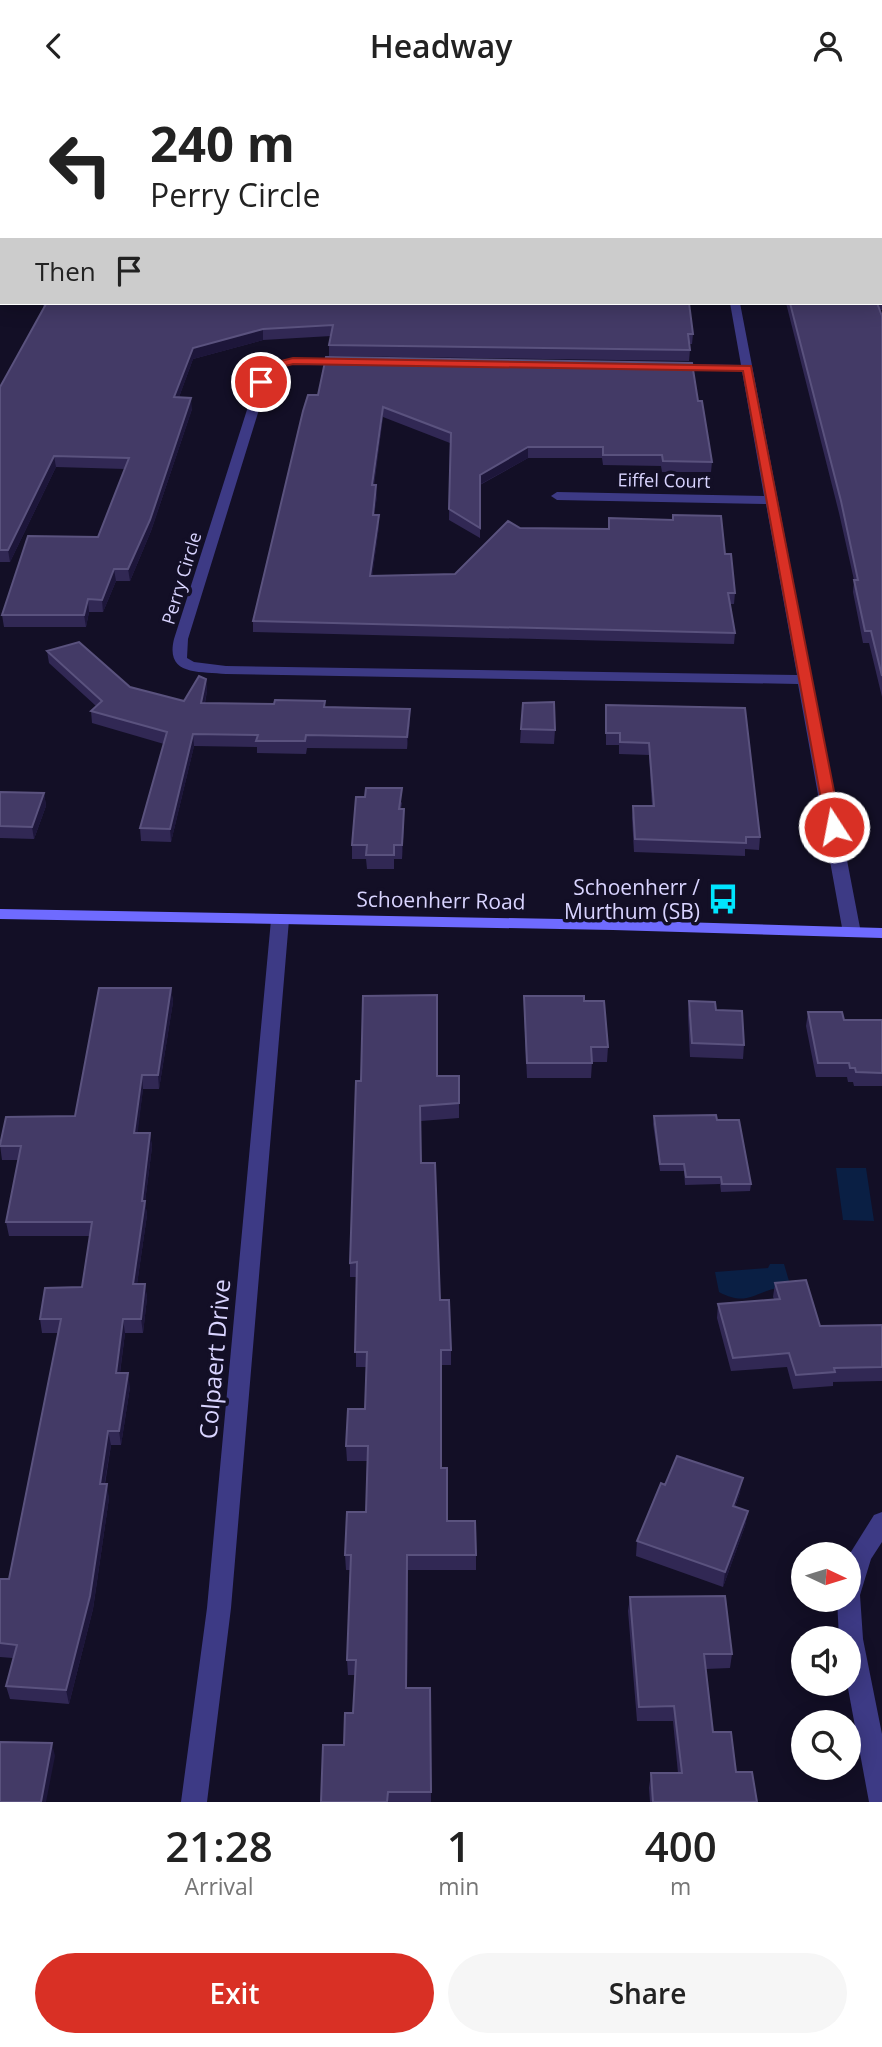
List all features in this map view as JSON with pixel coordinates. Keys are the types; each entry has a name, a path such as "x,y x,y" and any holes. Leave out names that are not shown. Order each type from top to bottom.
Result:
{"main road":[{"name":"Schoenherr Road","path":"0,914 882,933"}],"street":[{"path":"735,305 852,933"},
{"name":"Perry Circle","path":"363,362 285,362 265,372 181,639 178,652 180,660 190,666 226,670 806,680"},
{"path":"657,367 747,368"},
{"name":"Eiffel Court","path":"557,496 771,500"},
{"name":"Colpaert Drive","path":"194,1802 219,1608 280,920"},
{"path":"861,1554 882,1522"},
{"path":"850,1612 851,1639 881,1802"}],"water":[{"path":"836,1168 866,1168 874,1221 843,1220"},
{"path":"770,1264 784,1264 789,1281 784,1287 745,1298 729,1297 719,1292 715,1272 768,1268"}],"building":[{"path":"45,305 689,305 693,334 688,334 690,350 329,345 333,325 263,329 193,348 174,397 191,398 150,520 128,569 114,569 102,600 88,599 84,615 2,615 28,536 98,537 129,458 54,456 8,550 0,550 0,387"},
{"path":"791,305 878,305 882,316 882,676 871,631 865,631 854,580 858,580 841,501"},
{"path":"326,357 692,363 698,401 702,401 712,462 663,461 662,455 603,455 603,447 528,447 480,475 480,528 449,509 451,433 383,407 372,485 376,485 373,515 379,515 370,576 455,574 508,521 520,528 609,529 609,518 673,520 673,515 721,516 725,554 731,554 735,593 728,593 735,633 253,621 303,411 308,395 318,395"},
{"path":"79,642 130,687 184,701 199,676 206,679 201,703 274,704 275,700 325,701 324,707 410,709 407,737 306,735 305,741 256,741 258,735 193,734 170,829 140,828 167,732 91,711 102,701 47,651"},
{"path":"554,702 555,730 521,729 523,703"},
{"path":"606,705 745,708 760,837 746,837 746,843 635,839 633,806 654,806 649,743 620,742 620,733 606,733"},
{"path":"366,788 402,788 399,809 404,809 402,845 394,845 394,855 366,855 367,845 352,845 356,797 365,797"},
{"path":"0,792 44,793 32,827 0,826"},
{"path":"99,988 171,988 158,1075 142,1075 134,1133 150,1133 142,1201 145,1201 133,1284 145,1284 141,1319 123,1319 116,1373 128,1373 119,1431 108,1431 100,1484 107,1484 90,1596 66,1690 6,1686 17,1645 0,1643 0,1579 9,1579 61,1319 40,1319 45,1288 82,1287 92,1222 6,1222 21,1146 0,1145 6,1117 75,1116"},
{"path":"437,995 437,1076 459,1076 459,1103 420,1106 421,1163 435,1163 440,1300 449,1300 451,1350 441,1350 441,1468 447,1468 447,1521 475,1521 476,1555 407,1555 406,1688 430,1688 431,1792 388,1792 387,1802 321,1802 323,1745 344,1745 345,1713 353,1713 356,1660 347,1660 351,1555 345,1555 347,1512 366,1512 368,1446 346,1446 348,1409 365,1409 367,1352 355,1352 357,1262 350,1263 356,1081 361,1081 363,996"},
{"path":"524,996 584,996 584,1001 604,1001 608,1047 591,1047 592,1063 527,1063"},
{"path":"689,1001 715,1002 716,1010 742,1011 744,1045 692,1043"},
{"path":"808,1012 842,1012 844,1020 882,1020 882,1073 856,1072 855,1068 850,1068 849,1063 818,1063"},
{"path":"716,1115 717,1120 739,1120 751,1184 722,1184 721,1177 686,1177 684,1164 660,1164 654,1116"},
{"path":"806,1280 820,1326 882,1325 882,1367 834,1368 835,1372 796,1375 789,1353 733,1358 718,1304 780,1299 775,1283"},
{"path":"677,1456 743,1478 733,1506 748,1511 725,1572 637,1541 661,1483 665,1485"},
{"path":"725,1596 732,1654 704,1654 713,1732 731,1732 736,1772 752,1772 757,1802 653,1802 651,1773 682,1773 674,1706 639,1707 630,1597"},
{"path":"0,1742 52,1743 41,1802 0,1802"}],"place":[{"name":"Schoenherr / Murthum (SB)","path":"723,899"}],"route":[{"path":"261,382 269,367 293,361 747,368 834,827"}]}
